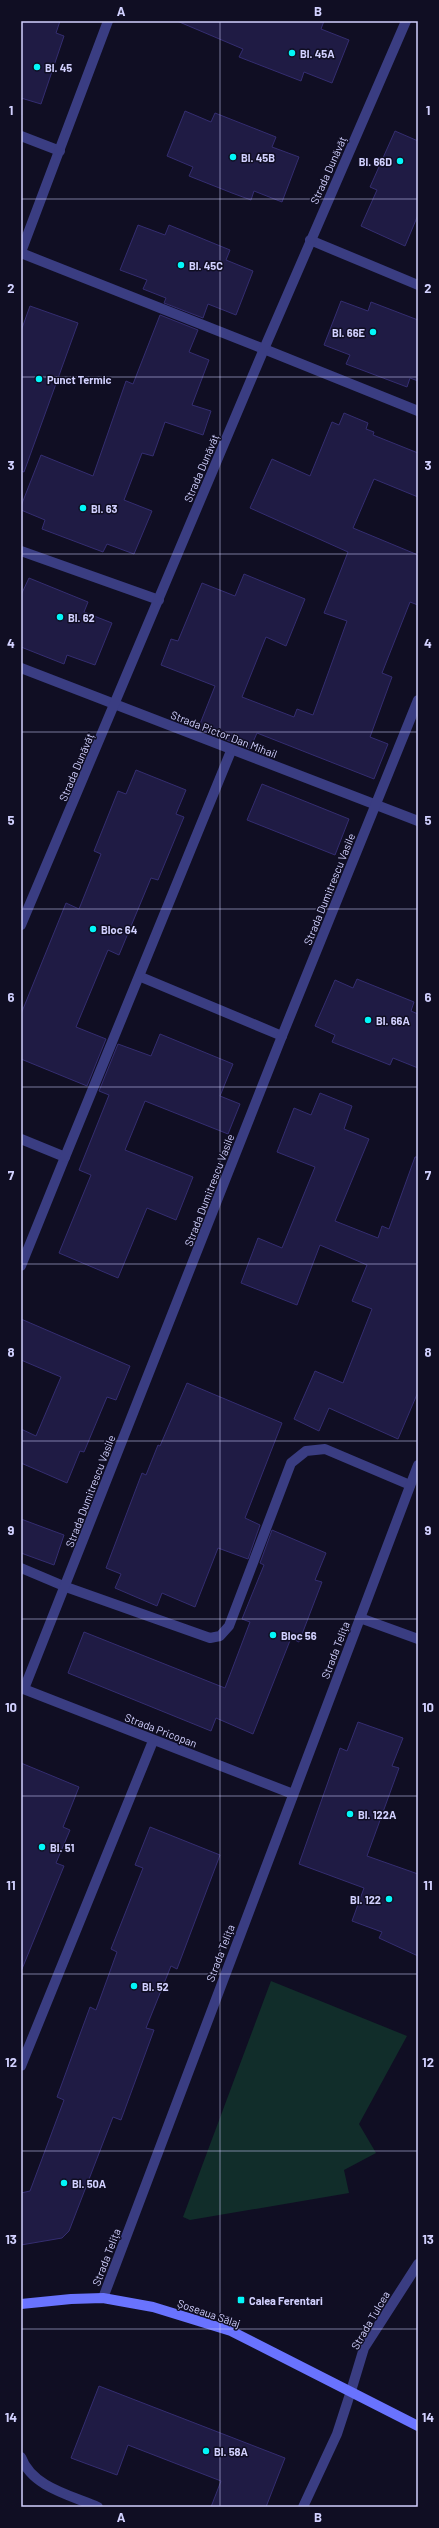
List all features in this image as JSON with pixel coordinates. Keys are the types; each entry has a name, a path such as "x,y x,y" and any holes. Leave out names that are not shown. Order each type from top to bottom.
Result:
{"street":[{"path":"108,21 21,252 418,411"},
{"name":"Strada Dunăvăț","path":"21,925 116,704 310,240 406,21"},
{"path":"21,136 60,151"},
{"path":"310,240 418,285"},
{"path":"21,551 159,600"},
{"name":"Strada Pictor Dan Mihail","path":"21,668 116,704 231,751 418,821"},
{"name":"Strada Dumitrescu Vasile","path":"23,1689 66,1587 282,1036 418,700"},
{"path":"21,1266 231,751"},
{"path":"140,977 282,1036"},
{"path":"21,1139 66,1158"},
{"path":"21,1568 66,1587 210,1638 220,1636 229,1626 292,1463 306,1451 325,1449 410,1485"},
{"name":"Strada Telița","path":"103,2298 418,1465"},
{"name":"Strada Telița","path":"360,1618 418,1638"},
{"name":"Strada Pricopan","path":"23,1689 153,1741 293,1794"},
{"path":"21,2066 153,1741"},
{"name":"Strada Tulcea","path":"303,2507 337,2434 364,2348 418,2264"},
{"name":"Șoseaua Sălaj","path":"21,2304 71,2299 103,2298 153,2307 230,2331 418,2426"},
{"path":"21,2457 33,2477 42,2483 98,2507"}],"green space":[{"path":"271,1981 407,2036 359,2124 376,2153 344,2170 349,2193 190,2220 183,2217"}],"building":[{"name":"Bl. 45","path":"21,21 60,21 56,33 64,36 41,104 21,98"},
{"name":"Bl. 45A","path":"177,21 324,21 321,29 349,40 332,83 304,72 301,81 239,57 243,49"},
{"name":"Bl. 45B","path":"185,111 211,122 215,113 276,137 272,147 299,157 282,202 254,191 251,200 189,176 193,167 167,156"},
{"name":"Bl. 66D","path":"395,131 418,141 418,215 405,246 361,226 377,190 370,187"},
{"name":"Bl. 45C","path":"138,225 165,235 169,225 230,250 226,260 253,271 236,315 208,304 203,318 164,303 166,298 143,289 147,280 120,270"},
{"name":"Bl. 66E","path":"341,301 368,311 371,302 418,320 418,381 410,378 407,387 346,364 350,355 324,345"},
{"name":"Punct Termic","path":"30,306 78,323 24,472 21,471 21,331"},
{"path":"160,315 198,330 189,352 209,360 192,405 211,411 203,435 165,422 153,456 142,453 124,500 152,511 134,554 107,544 103,552 42,529 45,520 21,510 21,506 41,455 93,476 126,381 133,384"},
{"path":"344,413 368,423 366,429 374,432 373,435 418,453 418,497 374,479 353,528 418,555 418,605 410,602 382,673 392,677 370,737 388,744 374,779 257,733 250,749 198,729 215,686 161,665 171,639 178,641 202,583 235,596 244,574 305,599 286,646 266,637 242,697 294,717 297,709 313,715 347,621 324,613 348,552 250,508 272,459 310,476 332,422 339,425"},
{"name":"Bl. 62","path":"29,578 88,602 84,612 112,623 95,665 67,655 64,664 21,647 21,595"},
{"name":"Bloc 64","path":"136,770 186,790 176,814 184,817 158,880 151,878 119,955 108,950 76,1027 106,1039 87,1086 21,1059 21,1014 66,903 79,909 101,854 94,851 118,791 126,794"},
{"path":"262,784 349,819 335,855 247,820"},
{"name":"Bl. 66A","path":"357,979 414,1002 411,1011 418,1014 418,1068 393,1058 390,1065 332,1042 335,1035 315,1026 335,980 353,988"},
{"path":"160,1034 233,1064 220,1096 240,1104 228,1134 145,1101 125,1150 193,1177 176,1220 147,1208 118,1278 59,1253 91,1175 79,1170 109,1095 99,1091 118,1044 151,1056"},
{"path":"320,1093 352,1106 344,1129 369,1139 335,1221 378,1238 382,1226 389,1229 415,1157 418,1157 418,1392 398,1439 329,1408 319,1431 294,1419 315,1371 343,1383 372,1309 352,1301 367,1265 320,1245 297,1305 241,1283 258,1238 282,1248 315,1167 277,1152 294,1108 311,1115"},
{"path":"21,1319 130,1366 116,1400 107,1397 84,1452 80,1451 67,1483 21,1463 21,1429 36,1436 61,1377 21,1360"},
{"path":"187,1383 282,1423 245,1518 260,1525 248,1559 218,1548 195,1607 162,1593 157,1606 115,1588 121,1574 106,1568 142,1473 146,1475 158,1445 160,1446"},
{"path":"21,1519 64,1535 54,1565 21,1553"},
{"name":"Bloc 56","path":"272,1530 326,1553 315,1580 322,1582 299,1642 291,1638 253,1734 216,1718 211,1731 68,1673 84,1632 225,1688 250,1622 242,1619 264,1565 260,1563"},
{"name":"Bl. 122A","path":"358,1722 403,1738 392,1766 399,1768 367,1856 418,1874 418,1956 379,1938 382,1932 352,1921 364,1888 299,1864 340,1748 347,1751"},
{"name":"Bl. 51","path":"21,1763 79,1787 63,1827 70,1830 56,1863 64,1866 22,1969"},
{"name":"Bl. 52","path":"150,1827 220,1855 177,1969 171,1966 146,2028 154,2030 121,2120 113,2117 69,2231 62,2238 21,2245 21,2193 30,2191 64,2100 57,2097 90,2007 96,2010 117,1952 111,1949 143,1868 135,1865"},
{"name":"Bl. 58A","path":"99,2386 285,2458 266,2507 211,2507 221,2481 128,2445 117,2475 71,2458"}],"place":[{"name":"Bl. 45A","path":"292,53"},
{"name":"Bl. 45","path":"37,67"},
{"name":"Bl. 45B","path":"233,157"},
{"name":"Bl. 66D","path":"400,161"},
{"name":"Bl. 45C","path":"181,265"},
{"name":"Bl. 66E","path":"373,332"},
{"name":"Punct Termic","path":"39,379"},
{"name":"Bl. 63","path":"83,508"},
{"name":"Bl. 62","path":"60,617"},
{"name":"Bloc 64","path":"93,929"},
{"name":"Bl. 66A","path":"368,1020"},
{"name":"Bloc 56","path":"273,1635"},
{"name":"Bl. 122A","path":"350,1814"},
{"name":"Bl. 51","path":"42,1847"},
{"name":"Bl. 122","path":"389,1899"},
{"name":"Bl. 52","path":"134,1986"},
{"name":"Bl. 50A","path":"64,2183"},
{"name":"Calea Ferentari","path":"241,2300"},
{"name":"Bl. 58A","path":"206,2451"}]}
